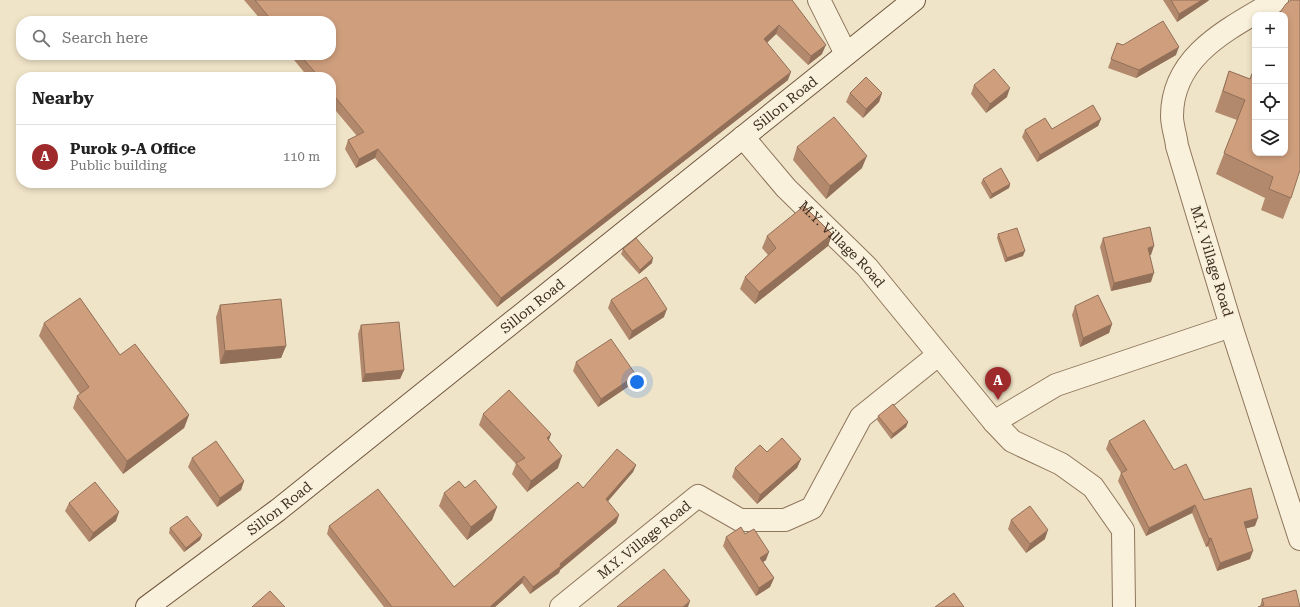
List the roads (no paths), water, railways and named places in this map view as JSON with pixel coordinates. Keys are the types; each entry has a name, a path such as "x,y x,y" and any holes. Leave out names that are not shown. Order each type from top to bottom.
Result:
{"street":[{"path":"819,0 846,54"},
{"name":"Sillon Road","path":"147,607 278,510 914,0"},
{"name":"M.Y. Village Road","path":"743,137 786,188 867,266 994,422 1056,385 1231,326 1177,146 1172,116 1175,93 1184,70 1198,53 1220,35 1277,0"},
{"path":"1231,326 1300,539"},
{"name":"M.Y. Village Road","path":"560,607 698,496 740,520 785,520 812,508 861,417 938,355"},
{"path":"994,422 1012,441 1061,464 1093,487 1123,530 1124,607"}],"place":[{"name":"Purok 9-A Office","path":"998,400"}]}
